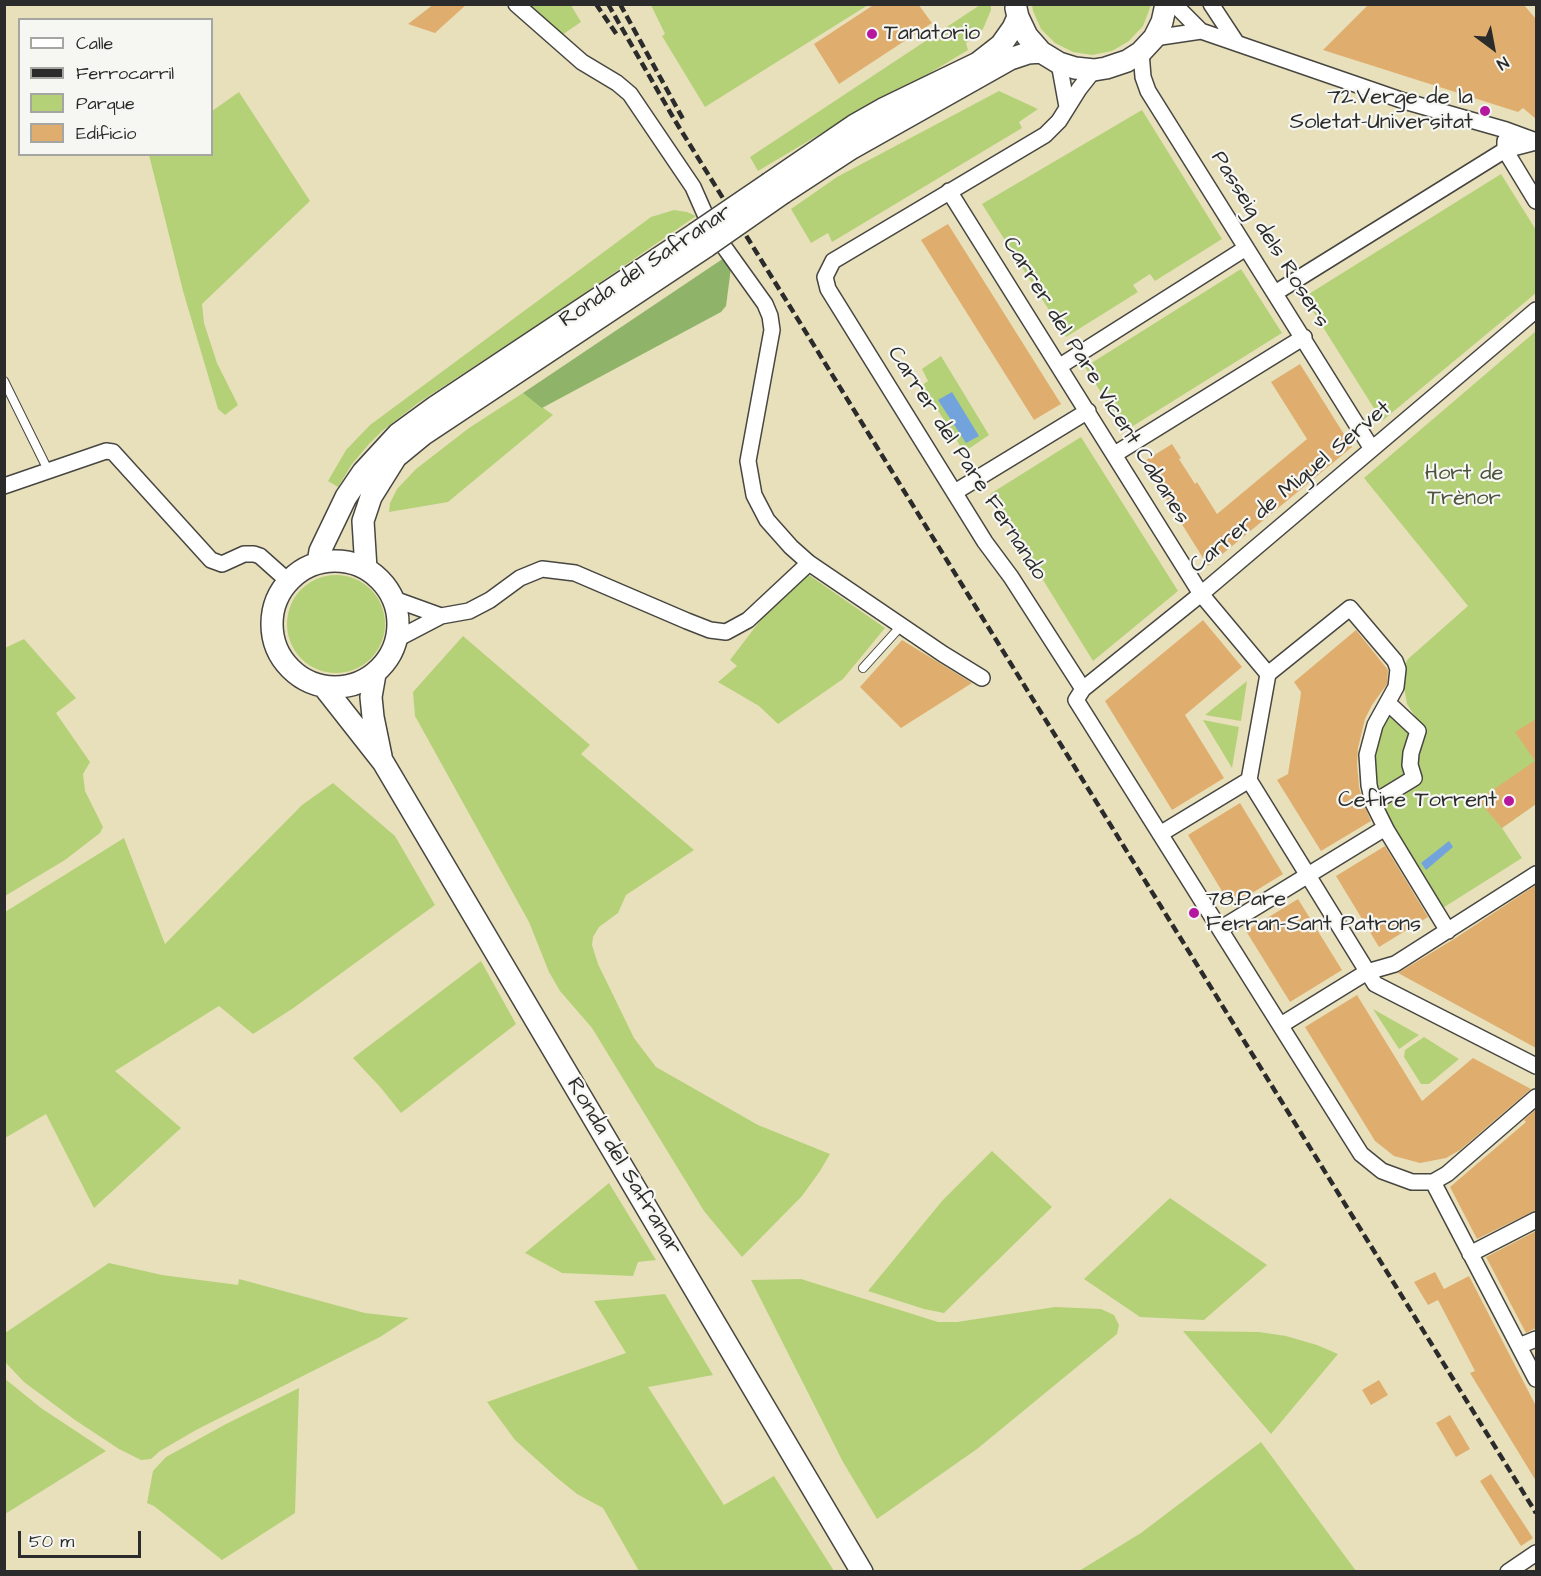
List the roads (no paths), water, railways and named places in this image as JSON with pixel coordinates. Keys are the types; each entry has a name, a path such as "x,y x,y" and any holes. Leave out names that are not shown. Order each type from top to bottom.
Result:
{"street":[{"path":"516,4 582,62 617,83 630,94 693,187 712,230 765,304 771,316 772,330 748,461 754,495 767,520 809,563 982,678"},
{"path":"1017,11 1027,36 1050,58 1075,68 1094,70 1106,69 1127,61 1147,45 1162,22 1166,4"},
{"path":"1174,4 1201,31 1404,101 1506,130 1536,141"},
{"path":"1211,4 1236,42"},
{"name":"Ronda del Safranar","path":"366,569 363,521 371,497 396,457 424,434 776,188 855,125 978,63 1001,45 1013,28 1017,11"},
{"path":"1147,45 1201,31"},
{"name":"Passeig dels Rosers","path":"1147,45 1143,77 1148,91 1372,449"},
{"name":"Ronda del Safranar","path":"776,188 1010,59 1028,53 1050,58"},
{"path":"1050,58 1067,107"},
{"path":"949,192 1045,135 1059,121 1094,70"},
{"path":"1506,130 1504,150 1536,201"},
{"path":"1275,293 1504,150 1536,141"},
{"name":"Carrer del Pare Fernando","path":"949,192 833,261 825,277 828,289 985,542 1011,576 1160,834 1361,1154 1382,1171 1412,1182 1433,1182"},
{"name":"Carrer del Pare Vicent Cabanes","path":"949,192 1201,594 1268,674"},
{"name":"Ronda del Safranar","path":"318,562 320,551 346,497 363,472 398,434 435,407 701,240"},
{"path":"1060,366 1246,248"},
{"name":"Carrer de Miguel Servet","path":"1080,695 1536,310"},
{"path":"1115,454 1304,337"},
{"path":"955,492 1088,411"},
{"path":"4,486 106,451 113,452 211,560 222,564 244,554 254,554 260,556 288,581"},
{"path":"334,560 351,562 366,569 378,577 394,599 398,612 397,639 389,658 375,674 359,683 342,687 324,687 307,681 292,671 280,657 273,640 271,624 273,609 279,594 288,581 302,570 318,562 334,560"},
{"path":"397,639 441,616 469,611 490,600 520,578 542,569 575,573 702,627 726,632 748,620 809,563"},
{"path":"394,599 441,616"},
{"path":"1448,931 1386,828 1374,803 1369,785 1367,755 1375,725 1396,687 1398,669 1395,662 1350,608 1268,674 1249,780 1375,984 1536,1066"},
{"name":"Ronda del Safranar","path":"375,674 371,697 383,762"},
{"name":"Ronda del Safranar","path":"324,687 383,762 862,1572"},
{"path":"1374,803 1414,778 1410,765 1411,753 1418,730 1388,703"},
{"path":"1160,834 1249,780"},
{"path":"1220,929 1386,828"},
{"path":"1281,1025 1367,972 1395,964 1536,874"},
{"path":"1536,1097 1447,1174 1433,1182 1536,1379"},
{"path":"1470,1254 1536,1220"},
{"path":"1519,1346 1536,1338"},
{"path":"1508,1572 1536,1553"}],"lane":[{"path":"4,381 48,470"},
{"path":"863,668 901,626"}],"water":[{"path":"952,392 979,436 966,443 938,400"},
{"path":"1449,841 1453,847 1426,870 1421,863"}],"railway":[{"path":"596,4 617,35"},
{"path":"608,4 674,119 1536,1513"},
{"path":"620,4 683,119"}],"place":[{"name":"Tanatorio","path":"872,34"},
{"name":"72.Verge de la Soletat-Universitat","path":"1485,111"},
{"name":"Cefire Torrent","path":"1509,801"},
{"name":"78.Pare Ferran-Sant Patrons","path":"1194,913"}],"park label":[{"name":"Hort de Trènor","path":"1464,486"}]}
